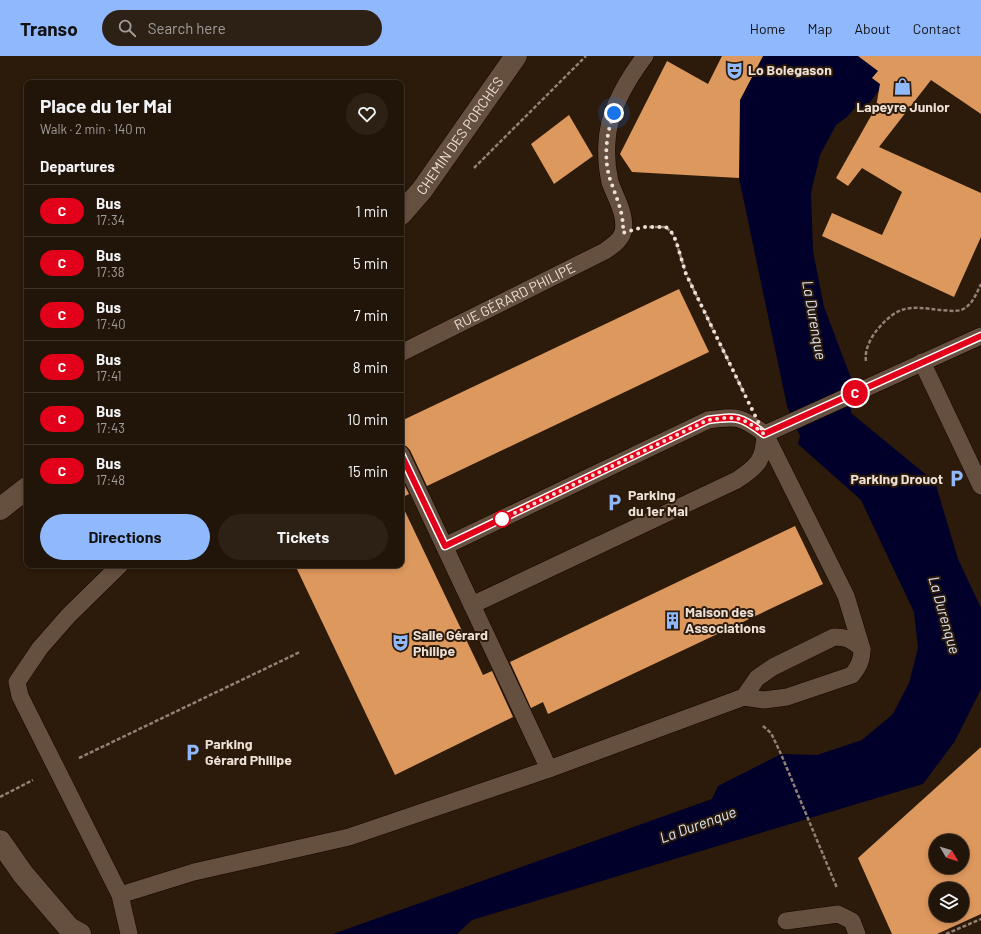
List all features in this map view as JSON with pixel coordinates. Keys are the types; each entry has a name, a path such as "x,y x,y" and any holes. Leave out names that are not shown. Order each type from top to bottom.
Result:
{"street":[{"name":"CHEMIN DES PORCHES","path":"404,211 422,190 516,56"},
{"path":"0,509 24,490"},
{"path":"0,841 23,874 69,928 80,934"}],"lane":[{"path":"623,233 624,218 610,181 607,162 607,141 610,124 618,101 644,56"},
{"name":"RUE GÉRARD PHILIPE","path":"404,352 605,251 617,242 623,233"},
{"path":"764,434 981,336"},
{"path":"922,362 981,486"},
{"path":"120,895 194,872 349,837 548,769 744,697 764,700 787,697 852,675 859,666 862,658 862,649 846,596 764,434 746,420 728,417 708,420 445,546"},
{"path":"472,605 736,480 754,469 764,451 764,434"},
{"path":"404,460 548,769"},
{"path":"117,568 68,615 40,648 17,682 20,696 120,895 129,934"},
{"path":"744,697 757,678 773,666 834,637 844,637 852,640 862,649"},
{"path":"786,922 826,914 838,914 854,928"}],"path":[{"path":"469,173 586,56"},
{"path":"623,233 643,227 666,227 672,233 676,241 686,274 764,434"},
{"path":"872,385 865,358 872,336 884,322 900,309 916,307 961,310 973,301 981,284"},
{"path":"0,797 300,652"},
{"path":"781,754 807,820 854,928"},
{"path":"946,934 981,919"}],"water":[{"name":"La Durenque","path":"763,56 875,56 869,64 878,71 872,78 880,84 879,90 865,109 857,105 847,117 836,125 820,155 811,193 813,251 824,307 851,378 851,413 935,482 958,559 981,608 981,689 955,741 923,784 472,920 457,934 333,934 712,799 718,786 781,754 817,755 862,740 893,714 909,683 918,648 914,612 861,500 798,444 800,436 787,406 739,178 740,100"}],"building":[{"path":"722,56 763,56 740,100 739,178 632,172 620,154 667,61 708,84"},
{"path":"858,56 981,56 981,114 931,80 879,147 981,193 981,237 954,297 822,236 832,213 882,235 902,192 862,168 848,186 836,178 876,107 880,84 872,78 878,71"},
{"path":"569,115 593,156 554,184 531,144"},
{"path":"679,289 709,352 427,486 410,450 404,445 404,420"},
{"path":"404,484 409,494 404,496"},
{"name":"Salle Gérard Philipe","path":"404,509 483,675 492,671 513,717 395,775 296,568 404,568"},
{"name":"Maison des Associations","path":"795,526 823,584 548,714 543,702 531,708 510,662"},
{"path":"981,747 981,914 969,919 969,882 929,882 929,922 963,922 937,934 892,934 858,858"}],"bus line":[{"name":"C","path":"404,460 445,546 708,420 728,417 746,420 764,434 981,336"}],"place":[{"name":"Lo Bolegason","path":"735,70"},
{"name":"Lapeyre Junior","path":"903,87"},
{"name":"Parking Drouot","path":"956,479"},
{"name":"Parking du 1er Mai","path":"615,503"},
{"name":"Maison des Associations","path":"672,620"},
{"name":"Salle Gérard Philipe","path":"400,643"},
{"name":"Parking Gérard Philipe","path":"192,752"}],"route":[{"path":"502,519 708,420 728,417 746,420 764,434 686,274 676,241 672,233 666,227 643,227 623,233 624,218 610,181 607,162 607,141 610,124 614,113"}]}
